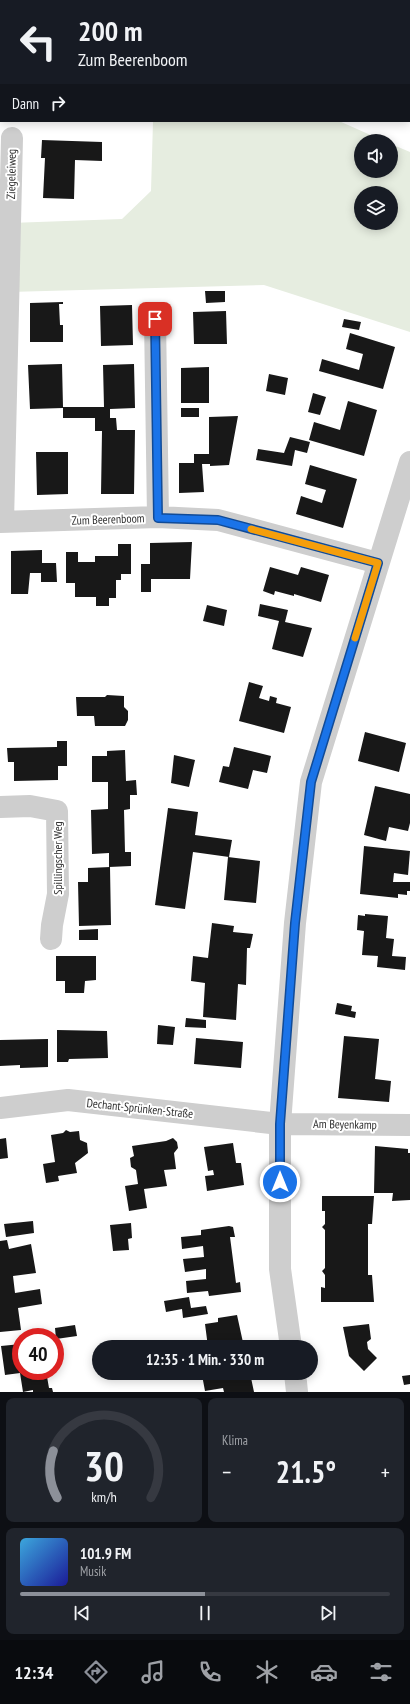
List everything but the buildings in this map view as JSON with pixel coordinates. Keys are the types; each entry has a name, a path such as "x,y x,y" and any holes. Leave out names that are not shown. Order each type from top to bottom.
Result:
{"street":[{"name":"Ziegeleiweg","path":"2,522 12,138"},
{"path":"155,319 158,518"},
{"path":"290,1340 280,1269 280,1124 295,923 311,782 378,563 409,468"},
{"name":"Zum Beerenboom","path":"2,522 158,518 218,520 378,563"},
{"name":"Spillingscher Weg","path":"0,807 30,806 57,811 58,894 52,925 52,939"},
{"name":"Dechant-Sprünken-Straße","path":"0,1108 68,1100 280,1124"},
{"name":"Am Beyenkamp","path":"280,1124 410,1125"},
{"path":"296,1380 298,1392"}],"shaded area":[{"path":"153,122 341,122 368,134 354,134 354,178 398,178 398,147 410,152 410,332 264,285 9,292 10,223 122,219 151,191"}],"slow traffic":[{"path":"251,529 378,563 355,638"}],"route":[{"path":"155,319 158,518 218,520 378,563 311,782 305,820 295,923 280,1124 280,1182"}]}
